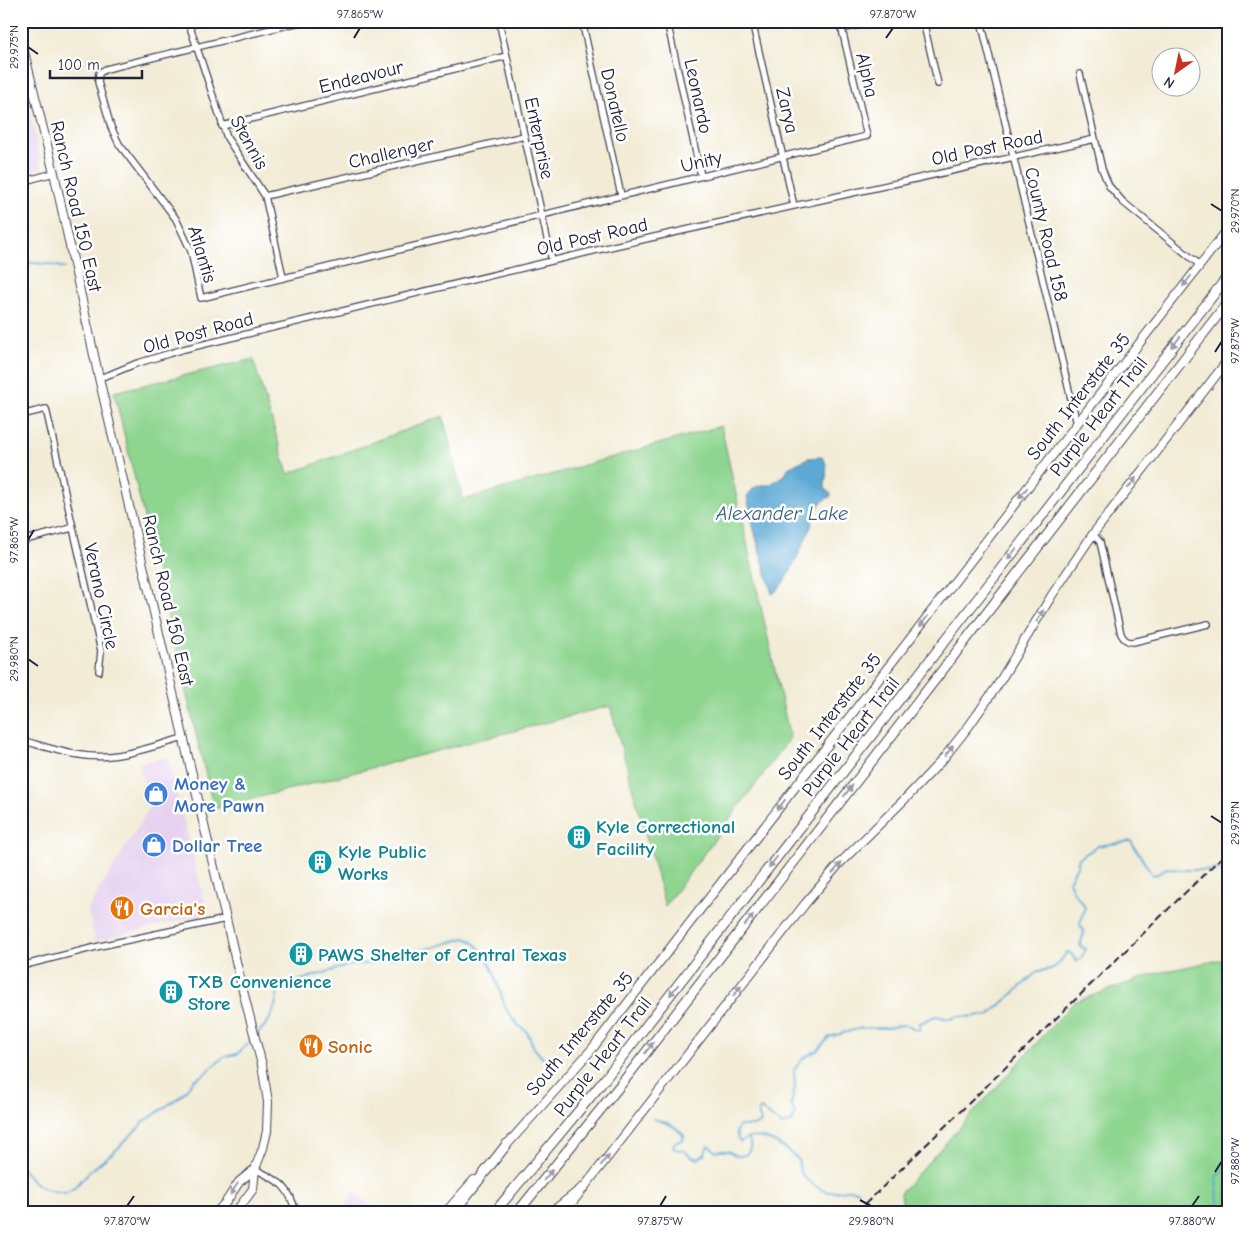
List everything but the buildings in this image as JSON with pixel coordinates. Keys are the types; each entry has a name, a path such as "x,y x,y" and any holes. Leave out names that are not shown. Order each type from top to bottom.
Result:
{"highway":[{"name":"Purple Heart Trail","path":"494,1213 549,1149 607,1076 1228,276"},
{"name":"Purple Heart Trail","path":"516,1213 630,1073 1228,302"},
{"path":"453,1213 507,1144"},
{"path":"551,1213 584,1187"}],"main road":[{"name":"Ranch Road 150 East","path":"21,40 54,173 99,378 262,1065 268,1102 267,1131 256,1169 253,1189 235,1213"},
{"name":"South Interstate 35","path":"445,1213 592,1049 1228,229"},
{"path":"564,1213 804,904 840,864 908,796 969,726 997,686 1056,588 1093,534 1228,360"},
{"path":"216,1213 239,1182 256,1169"}],"street":[{"name":"Stennis","path":"188,21 222,126 232,148 265,196 283,276"},
{"name":"Atlantis","path":"304,21 98,72 98,82 111,127 119,144 176,219 191,251 201,298 283,276 542,216"},
{"name":"Enterprise","path":"499,21 552,261"},
{"name":"Donatello","path":"582,21 621,195"},
{"name":"Leonardo","path":"667,21 701,176"},
{"name":"Zarya","path":"752,21 794,206"},
{"name":"Alpha","path":"840,21 867,136"},
{"path":"842,29 877,21"},
{"path":"923,21 938,84"},
{"name":"County Road 158","path":"981,21 1076,424"},
{"name":"Endeavour","path":"222,126 506,56"},
{"path":"1080,74 1102,169 1111,188 1123,202 1200,265"},
{"name":"Challenger","path":"265,196 524,136"},
{"name":"Unity","path":"542,216 621,195 867,136"},
{"name":"Old Post Road","path":"99,378 135,364 184,349 552,261 1095,139"},
{"path":"21,182 54,173"},
{"name":"Verano Circle","path":"21,415 46,409 101,652 99,671"},
{"path":"21,541 72,528"},
{"path":"1093,534 1100,542 1121,634 1124,639 1128,642 1133,642 1208,624"},
{"path":"21,740 74,754 100,757 120,755 184,738"},
{"path":"21,966 100,946 226,919"},
{"path":"256,1169 281,1182 293,1199 296,1213"}],"shaded area":[{"path":"21,76 42,168 21,172"},
{"path":"167,757 208,914 95,941 88,909 150,807 139,763"},
{"path":"356,1193 379,1213 339,1213"}],"green space":[{"path":"253,359 288,474 443,416 463,500 721,426 790,738 665,906 610,706 214,809 114,392"},
{"path":"1228,958 1228,1213 905,1213 900,1193 1074,1002 1157,973"}],"water":[{"name":"Alexander Lake","path":"822,457 826,464 825,488 831,494 830,497 823,501 817,509 794,564 783,583 772,594 755,534 747,496 754,488 761,485 769,485 785,475 788,468 808,458"}],"waterway":[{"path":"21,262 48,264 65,268"},
{"path":"748,1138 741,1142 736,1131 740,1126 753,1126 761,1123 758,1112 761,1109 782,1125 792,1122 795,1113 791,1105 795,1087 794,1070 803,1058 818,1050 829,1037 861,1028 887,1028 903,1025 910,1026 916,1030 920,1029 920,1023 936,1016 950,1019 959,1016 988,1016 1038,971 1049,970 1056,966 1067,952 1072,954 1076,962 1081,958 1086,949 1080,946 1084,932 1080,924 1085,907 1073,891 1069,881 1079,858 1098,846 1131,841 1152,875 1158,874 1166,868 1202,871 1216,869 1228,873"},
{"path":"257,1034 272,1014 277,993 281,986 350,965 373,963 465,938 472,941 485,954 494,973 506,1009 518,1025 527,1032 534,1048 553,1070"},
{"path":"21,1166 39,1186 65,1193 74,1188 144,1122 182,1095 194,1080 202,1076 224,1057 237,1054 252,1040"},
{"path":"653,1119 677,1129 684,1136 683,1140 674,1143 673,1148 685,1151 690,1156 698,1159 705,1154 707,1147 710,1146 715,1151 730,1151 735,1155 743,1155 750,1149 748,1138 762,1138 781,1146 798,1159 802,1174 817,1187 830,1192 858,1191"},
{"path":"1219,1213 1216,1178 1228,1165"},
{"path":"868,1204 883,1207"}],"railway":[{"path":"856,1213 1228,851"}],"place":[{"name":"Money & More Pawn","path":"156,794"},
{"name":"Kyle Correctional Facility","path":"579,837"},
{"name":"Dollar Tree","path":"154,845"},
{"name":"Kyle Public Works","path":"320,862"},
{"name":"Garcia's","path":"122,908"},
{"name":"PAWS Shelter of Central Texas","path":"301,954"},
{"name":"TXB Convenience Store","path":"171,992"},
{"name":"Sonic","path":"311,1046"}]}
